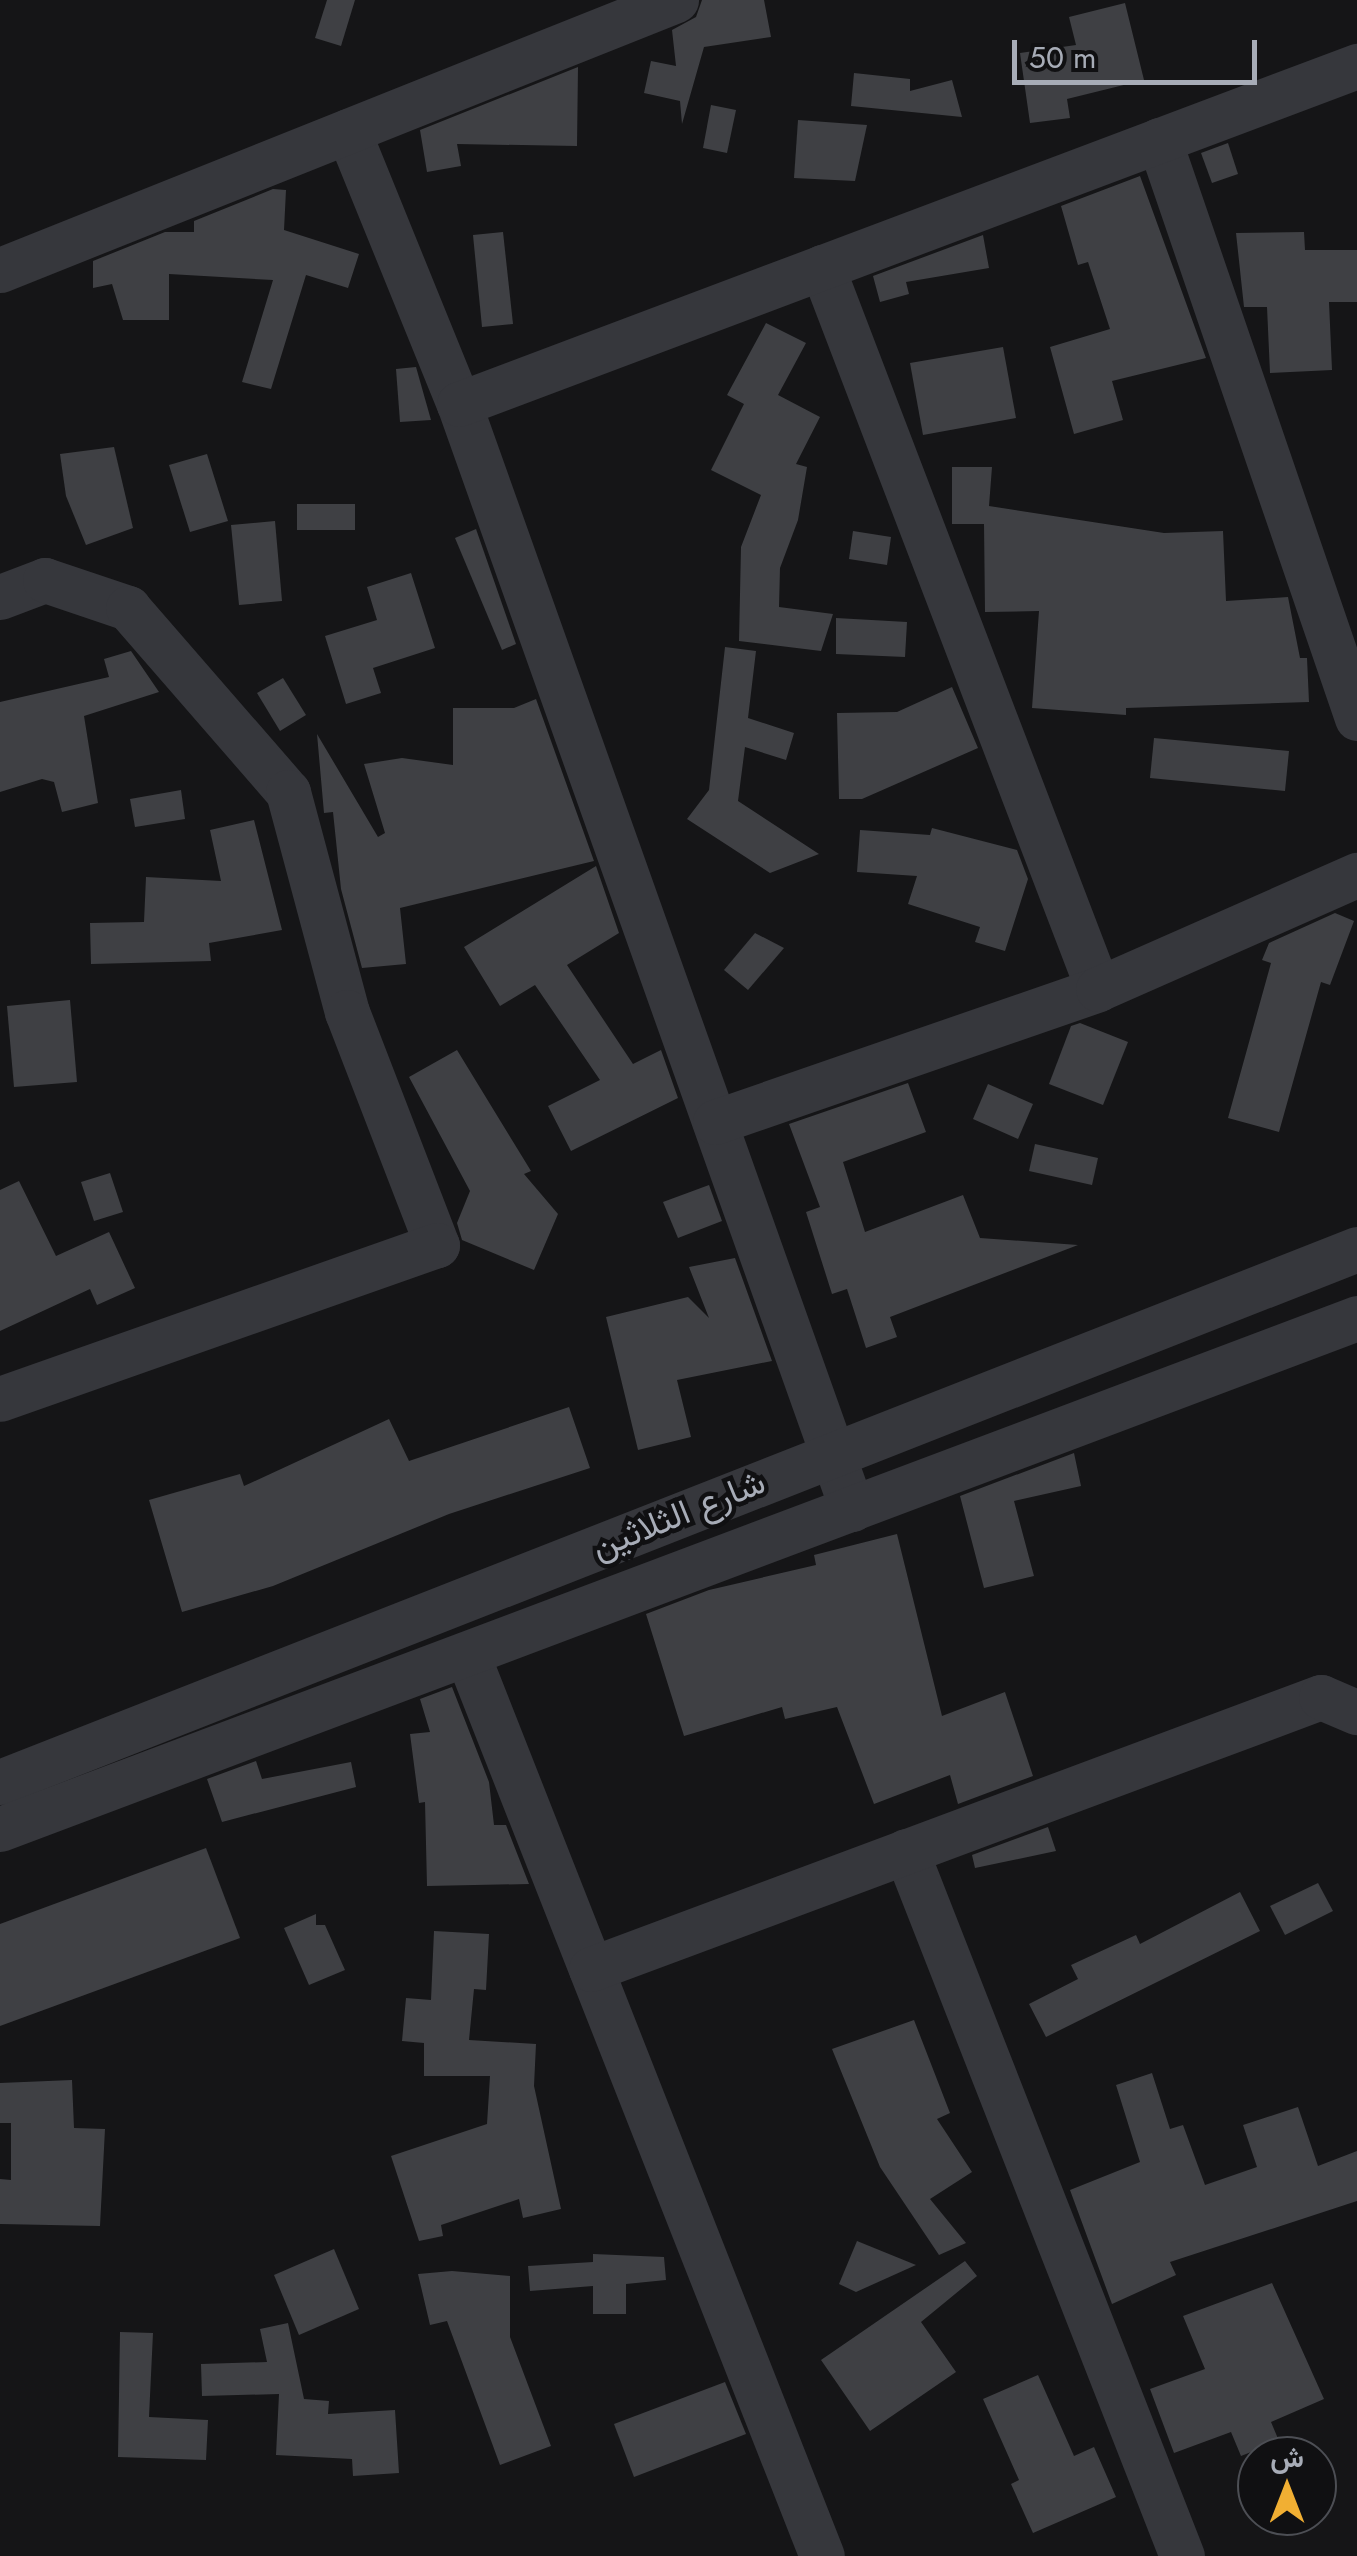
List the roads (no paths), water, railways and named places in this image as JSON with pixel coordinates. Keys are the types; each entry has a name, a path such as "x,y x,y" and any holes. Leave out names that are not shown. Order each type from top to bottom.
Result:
{"street":[{"path":"4,260 348,131 664,2"},
{"path":"459,404 1357,66"},
{"path":"348,131 459,404 852,1509"},
{"path":"1159,140 1357,718"},
{"path":"822,267 1098,989"},
{"path":"0,597 45,580 128,608 288,792 347,1012 436,1245 0,1399"},
{"path":"715,1122 1098,989 1357,875"},
{"name":"شارع الثلاثين","path":"0,1782 1357,1249"},
{"name":"شارع الثلاثين","path":"0,1829 1357,1318"},
{"path":"468,1654 822,2556"},
{"path":"591,1968 1321,1697 1357,1712"},
{"path":"906,1852 1182,2556"}]}
